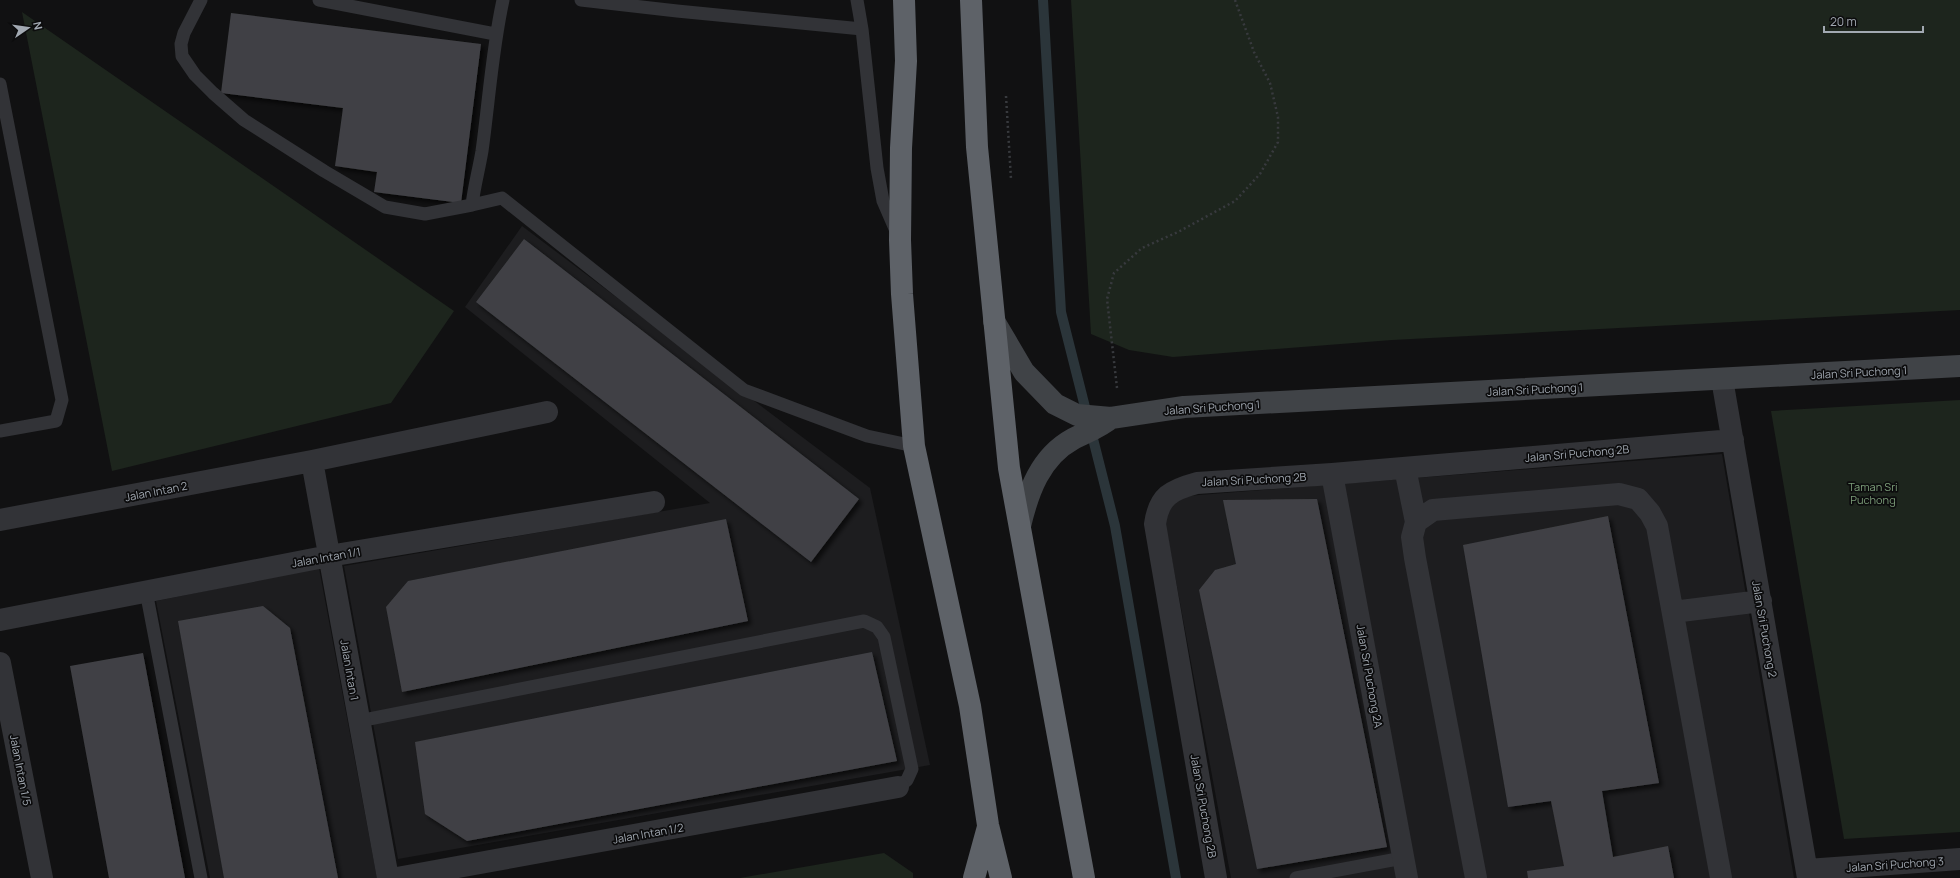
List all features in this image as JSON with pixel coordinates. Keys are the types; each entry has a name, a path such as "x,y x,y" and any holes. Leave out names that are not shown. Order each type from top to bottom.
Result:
{"highway":[{"path":"904,0 906,60 901,148 900,240 902,294 914,446 970,706 988,825 1001,878"},
{"path":"971,0 977,147 1009,468 1084,878"},
{"path":"974,878 988,825"}],"street":[{"name":"Jalan Sri Puchong 1","path":"994,321 1024,372 1055,404 1077,415 1108,419 1184,407 1960,366"},
{"name":"Jalan Sri Puchong 2","path":"1722,379 1808,874"},
{"name":"Jalan Intan 2","path":"0,520 312,462 548,412"},
{"name":"Jalan Sri Puchong 1","path":"1020,526 1027,497 1037,475 1051,456 1072,439 1108,419"},
{"name":"Jalan Sri Puchong 2B","path":"1216,878 1155,524 1157,509 1167,496 1179,488 1196,483 1332,474 1733,440"},
{"name":"Jalan Intan 1","path":"312,462 388,878"},
{"path":"1405,468 1416,522 1412,537 1415,558 1476,878"},
{"name":"Jalan Sri Puchong 2A","path":"1332,474 1405,868"},
{"path":"1416,522 1433,510 1451,507 1619,494 1638,499 1650,513 1657,526 1721,878"},
{"name":"Jalan Intan 1/1","path":"0,620 329,556 654,502"},
{"path":"1673,612 1761,601"},
{"name":"Jalan Intan 1/5","path":"0,663 42,878"},
{"name":"Jalan Intan 1/2","path":"398,878 898,787"},
{"name":"Jalan Sri Puchong 3","path":"1808,874 1960,860"}],"lane":[{"path":"201,0 184,33 181,44 182,56 212,93 244,120 324,171 384,207 425,214 502,198 744,390 867,436 914,446"},
{"path":"319,0 495,34"},
{"path":"472,205 474,181 481,152 495,34 503,0"},
{"path":"581,0 862,29"},
{"path":"857,0 862,29 877,168 883,201 900,240"},
{"path":"0,84 62,400 56,421 0,431"},
{"path":"146,591 201,878"},
{"path":"359,721 864,621 877,627 884,637 912,769 907,780 898,787"},
{"path":"1296,878 1405,868"}],"path":[{"path":"1108,419 1107,299 1114,273 1142,248 1178,232 1235,201 1260,174 1278,142 1278,116 1270,83 1254,52 1235,0"}],"shaded area":[{"path":"522,226 870,488 930,765 398,859 344,566 710,503 465,307"},
{"path":"1722,454 1794,878 1231,878 1165,522 1172,505 1182,497 1199,495"},
{"path":"319,568 377,878 210,878 156,601"}],"green space":[{"path":"1071,0 1960,0 1960,310 1392,340 1173,357 1129,350 1091,334"},
{"path":"22,12 454,311 391,403 112,471"},
{"name":"Taman Sri Puchong","path":"1960,400 1960,832 1844,839 1771,411"},
{"path":"884,853 913,873 913,878 740,878"}],"building":[{"path":"231,13 481,44 461,203 374,192 377,172 335,166 343,108 221,93"},
{"path":"524,239 859,499 811,562 476,302"},
{"path":"1317,499 1387,847 1257,869 1199,590 1215,570 1236,564 1223,500"},
{"path":"1608,516 1659,783 1602,791 1613,857 1668,846 1674,878 1528,878 1527,871 1564,866 1551,801 1508,807 1463,545"},
{"path":"726,519 748,621 402,692 386,607 408,581"},
{"path":"263,606 290,628 338,878 224,878 178,621"},
{"path":"872,652 897,761 467,841 425,814 415,742"},
{"path":"143,653 185,878 109,878 70,666"}],"waterway":[{"path":"1043,0 1061,312 1115,526 1176,878"}]}
